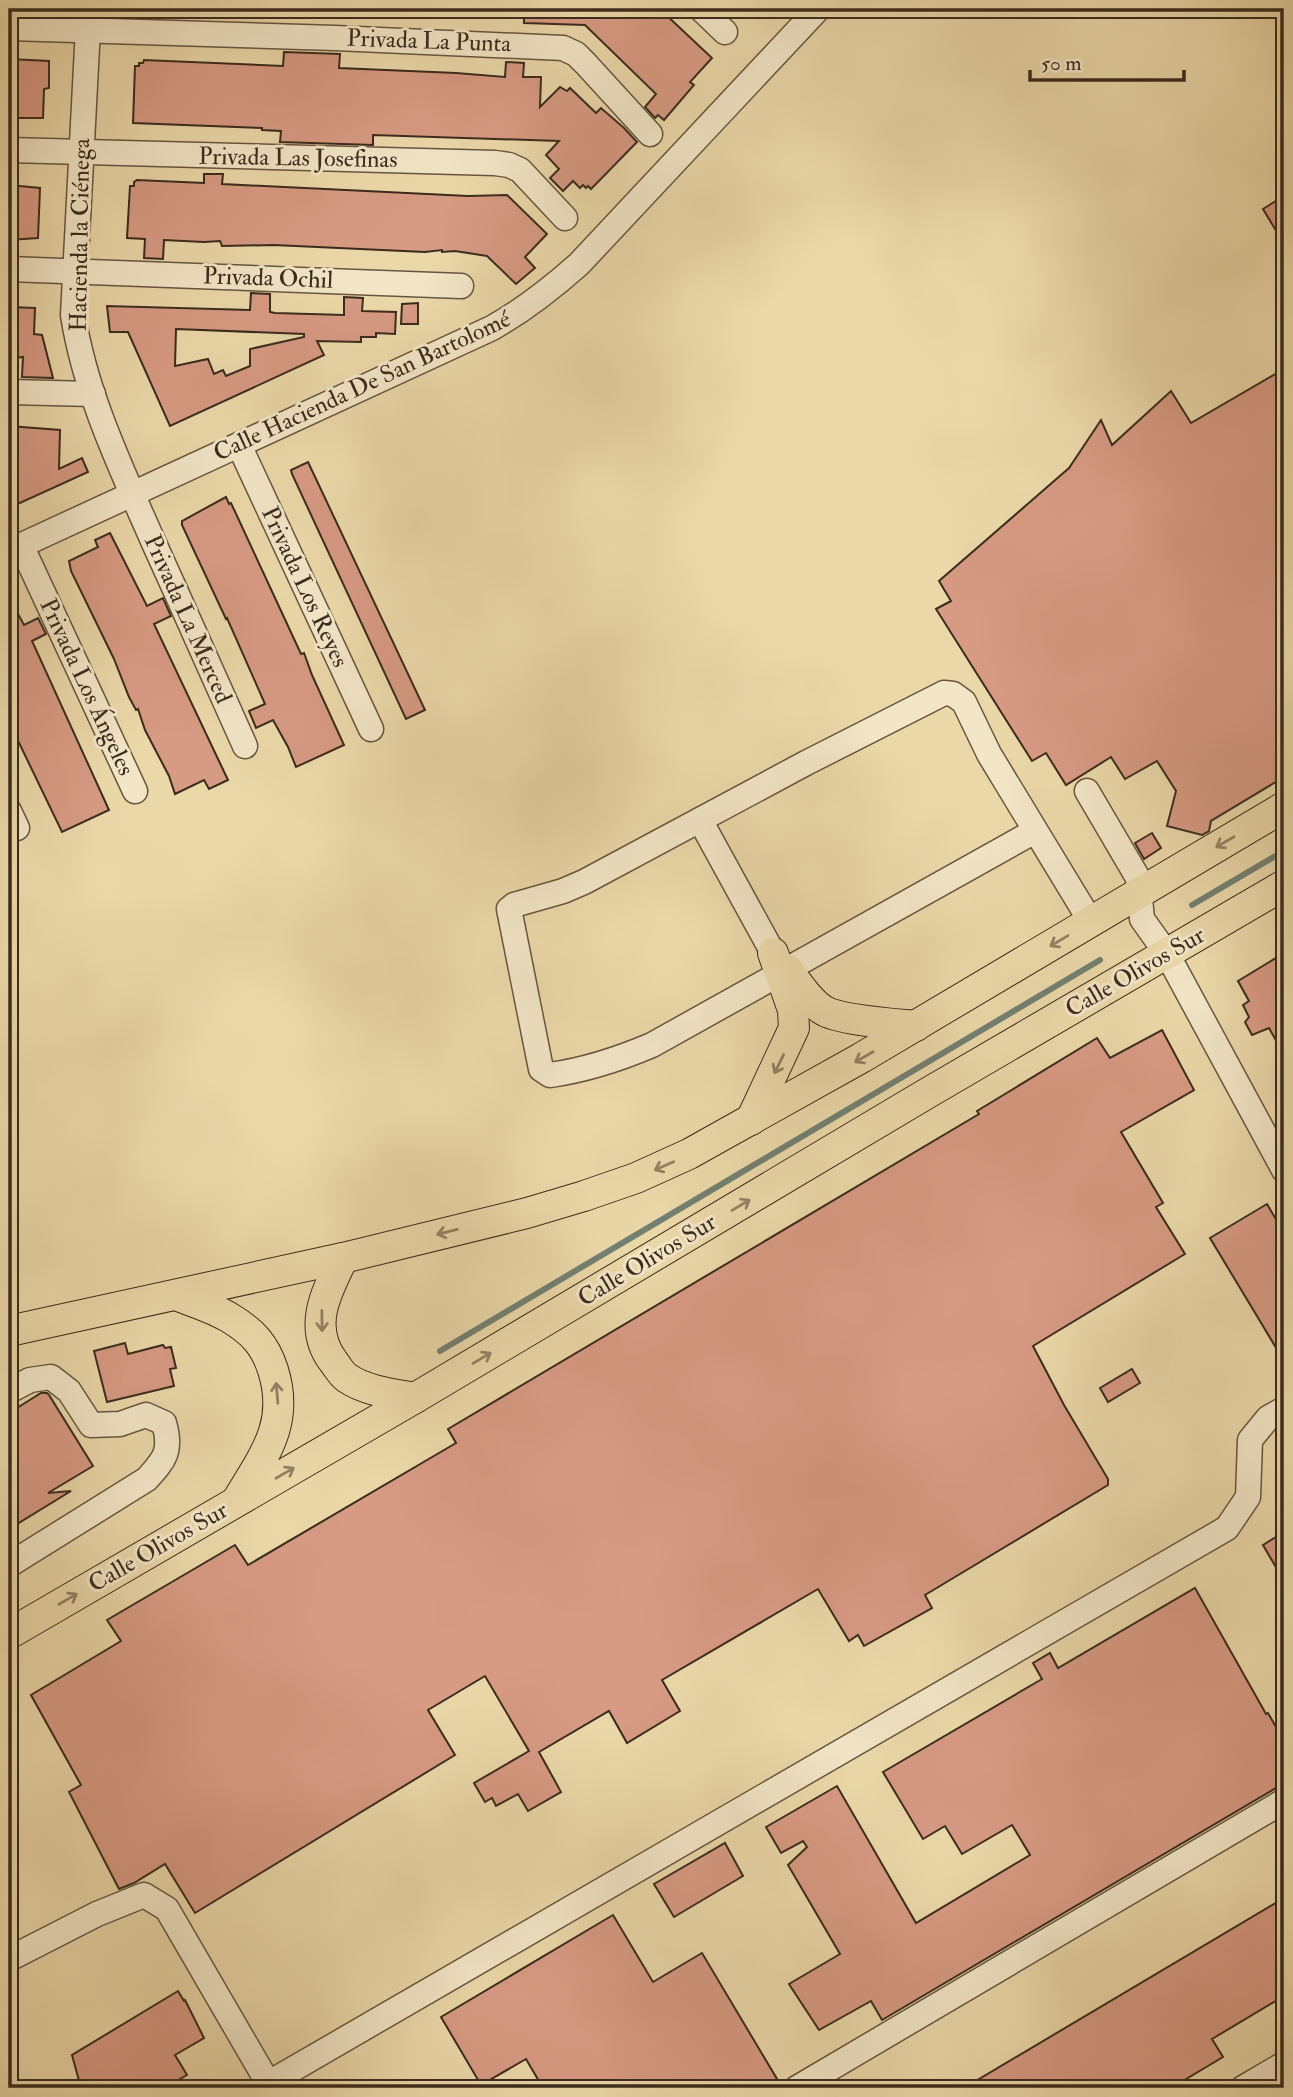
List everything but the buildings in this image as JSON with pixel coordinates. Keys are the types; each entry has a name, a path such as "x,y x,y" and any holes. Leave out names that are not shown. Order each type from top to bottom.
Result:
{"main road":[{"path":"9,1331 343,1258 527,1213 636,1178 689,1154 916,1026 1284,807"},
{"name":"Calle Olivos Sur","path":"9,1634 415,1398 1284,885"},
{"path":"780,965 825,1012 916,1026"},
{"path":"751,1120 794,1028 793,1010 780,965"},
{"path":"794,1028 825,1012"},
{"path":"343,1258 324,1296 320,1315 322,1338 329,1355 346,1377 374,1390 415,1398"},
{"path":"176,1295 229,1317 251,1333 267,1351 279,1388 278,1419 268,1447 238,1500"}],"street":[{"path":"701,9 725,32"},
{"name":"Calle Hacienda De San Bartolomé","path":"15,548 492,328 523,310 552,289 579,264 818,9"},
{"name":"Privada La Punta","path":"9,28 88,20 335,38 563,48 576,54 650,134"},
{"name":"Hacienda la Ciénega","path":"88,20 73,315 78,349 132,493"},
{"name":"Privada Las Josefinas","path":"9,149 495,163 520,170 565,218"},
{"name":"Privada Ochil","path":"9,269 461,285"},
{"path":"9,391 93,394"},
{"name":"Privada Los Reyes","path":"239,445 371,729"},
{"name":"Privada La Merced","path":"132,493 245,746"},
{"name":"Privada Los Ángeles","path":"15,548 135,791"},
{"path":"1035,831 780,965 652,1045 589,1068 550,1075 541,1069 509,909 584,882 806,763 944,693 953,694 964,702 989,754 1091,922"},
{"path":"1087,790 1138,878 1142,919 1167,954 1276,1137 1284,1170"},
{"path":"700,820 780,965"},
{"path":"9,1391 30,1380 51,1377 69,1391 91,1425 120,1424 146,1415 164,1423 169,1440 163,1462 147,1479 9,1564"},
{"path":"9,1959 97,1914 144,1895 167,1909 270,2086 1227,1528 1248,1497 1250,1440 1268,1418 1284,1409"},
{"path":"797,2088 1284,1801"},
{"path":"1242,2088 1284,2064"}],"waterway":[{"path":"1192,905 1284,851"},
{"path":"440,1351 1100,960"}]}
